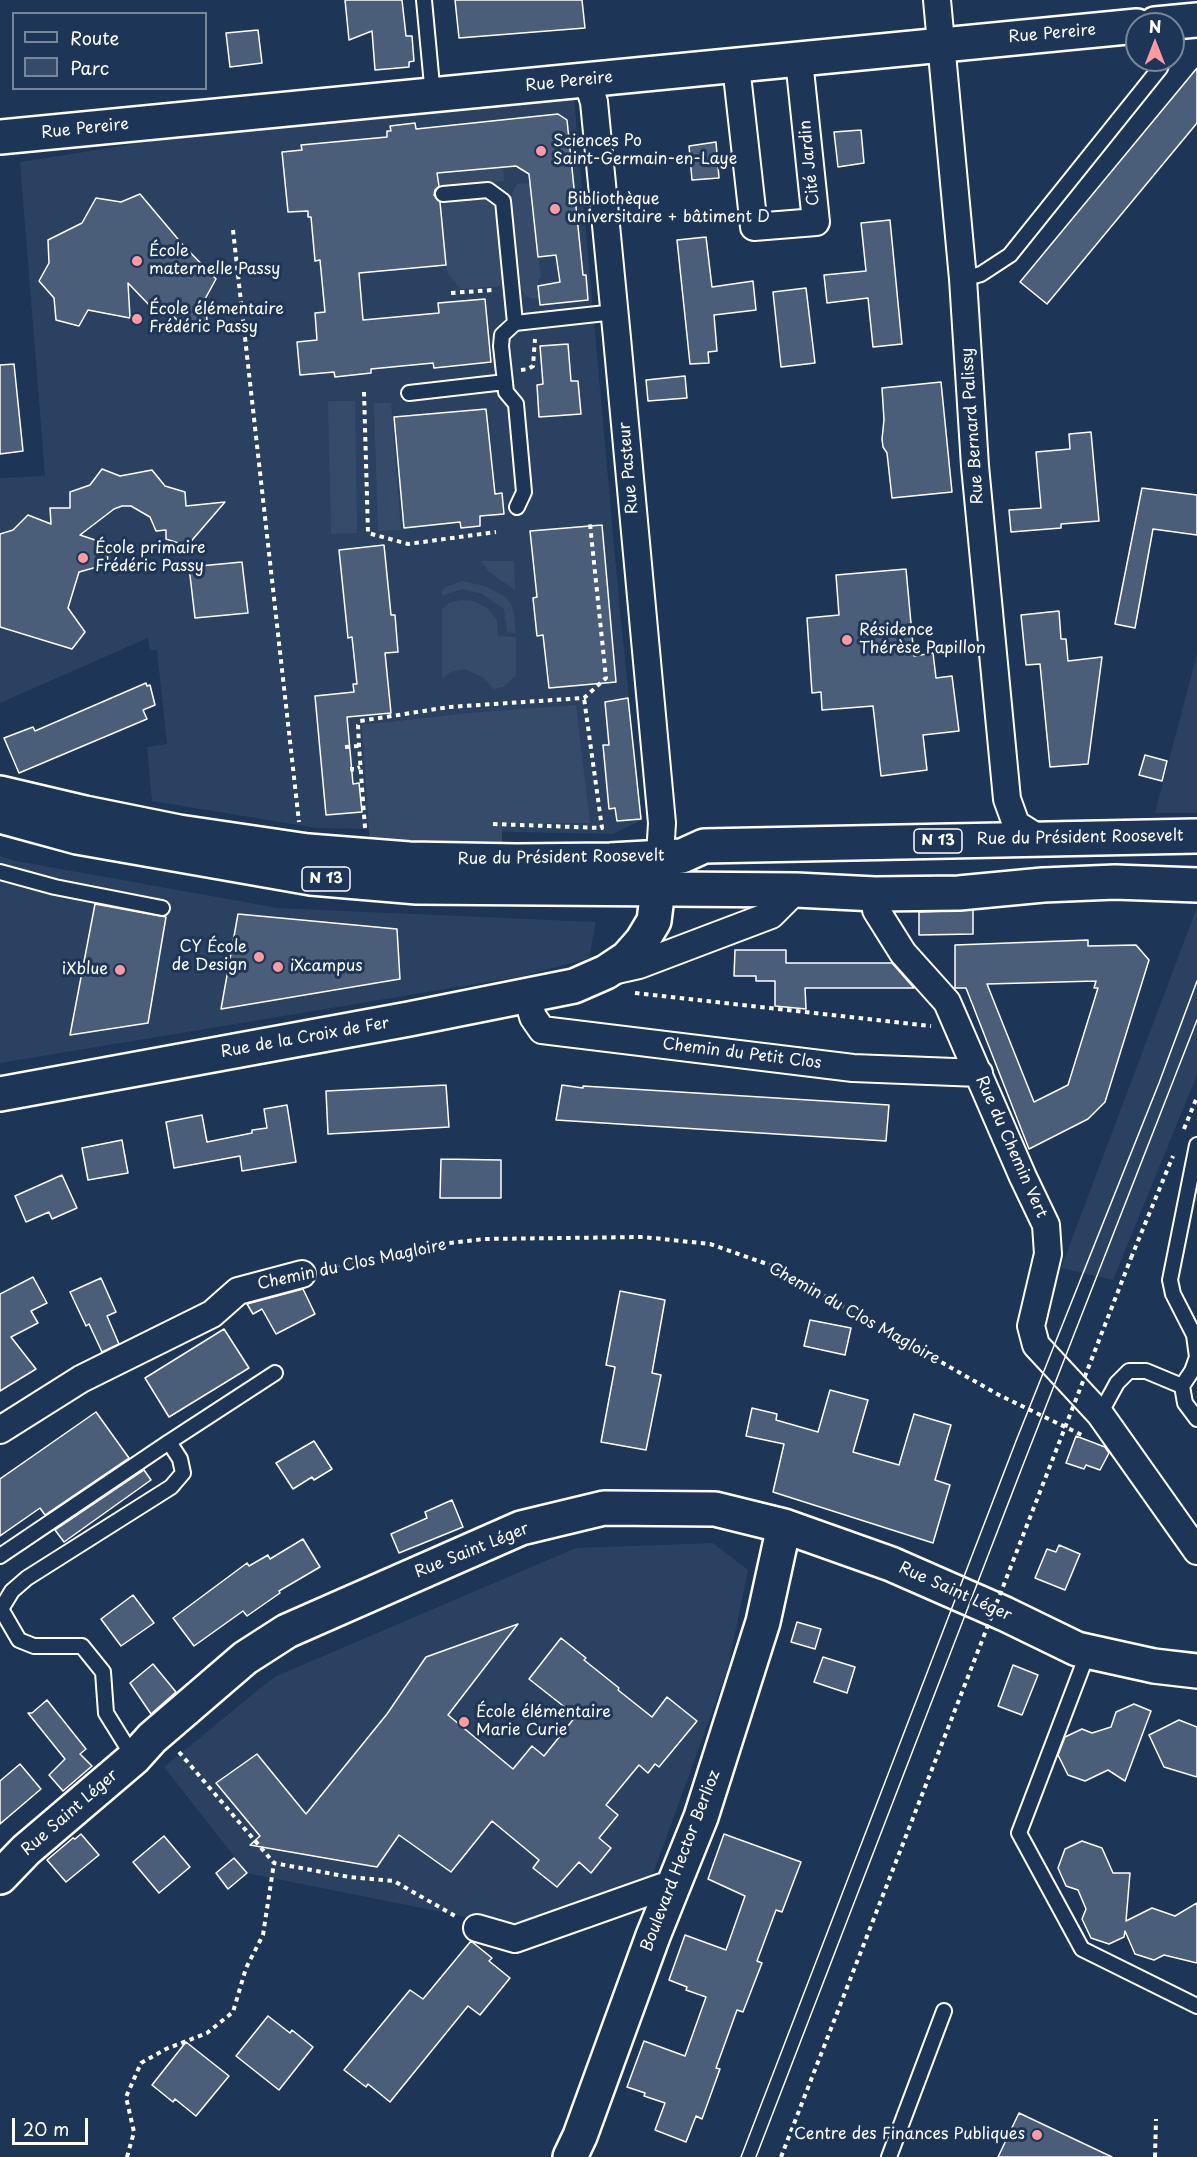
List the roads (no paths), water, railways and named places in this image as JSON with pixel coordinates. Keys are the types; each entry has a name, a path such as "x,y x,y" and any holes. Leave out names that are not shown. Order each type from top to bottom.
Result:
{"street":[{"name":"Rue Bernard Palissy","path":"937,0 963,279 975,466 1007,799 1016,824 1038,838"},
{"name":"Rue Pereire","path":"0,137 1125,27"},
{"name":"Cité Jardin","path":"736,66 753,227 816,222 799,60"},
{"name":"Rue Pasteur","path":"587,80 594,102 662,823 671,856"},
{"name":"Rue du Président Roosevelt","path":"0,793 179,832 308,851 410,859 610,860 671,856 704,846 1197,836"},
{"name":"Rue du Président Roosevelt","path":"0,816 77,837 311,878 417,887 796,890 875,894 959,893 1055,884 1115,882 1197,885"},
{"path":"671,856 704,865 1113,855 1197,856"},
{"name":"Rue de la Croix de Fer","path":"0,1094 574,986 606,972 627,958 642,941 654,921 658,889 671,856"},
{"path":"796,890 860,884 977,879 1050,867 1088,865 1197,868"},
{"name":"Rue de la Croix de Fer","path":"606,972 639,965 771,915 796,890"},
{"name":"Rue du Chemin Vert","path":"875,894 876,910 903,953 947,1002 1046,1226 1048,1254 1031,1326 1036,1345 1100,1414 1197,1551"},
{"name":"Chemin du Petit Clos","path":"527,996 534,1017 542,1030 853,1068 979,1073"},
{"name":"Chemin du Clos Magloire","path":"0,1430 81,1379 212,1314 238,1291 302,1274"},
{"name":"Rue Saint Léger","path":"0,1878 26,1850 245,1658 287,1631 521,1528 604,1508 686,1502 784,1526 891,1564 1005,1614 1077,1649 1154,1666 1197,1671"},
{"name":"Boulevard Hector Berlioz","path":"570,2157 701,1817 759,1633 784,1526"},
{"path":"477,1928 515,1939 662,1887 671,1891"}],"lane":[{"path":"424,0 433,96"},
{"path":"963,279 981,274 1010,255 1157,72"},
{"path":"443,195 488,190 503,201 515,323"},
{"path":"517,507 524,492 516,404 506,392 501,346 502,334 515,323 615,312"},
{"path":"409,393 504,377"},
{"path":"0,872 55,888 162,908"},
{"path":"1197,1145 1170,1280 1173,1294 1194,1335 1197,1357 1192,1371 1182,1386 1185,1402 1197,1419"},
{"path":"1100,1414 1117,1383 1129,1371 1146,1371 1182,1386"},
{"path":"0,1556 275,1373"},
{"path":"143,1748 106,1713 103,1672 82,1647 34,1646 19,1640 1,1609 12,1591 27,1578 171,1487 183,1473 180,1459 169,1442"},
{"path":"1088,1652 1019,1833 1082,1949 1197,2006"},
{"path":"889,2157 944,2011"}],"tram line":[{"path":"741,2157 1016,1441 1159,1083 1197,981"},
{"path":"756,2157 1197,1020"}],"place":[{"name":"Sciences Po Saint-Germain-en-Laye","path":"541,151"},
{"name":"Bibliothèque universitaire + bâtiment D","path":"555,209"},
{"name":"École maternelle Passy","path":"137,261"},
{"name":"École élémentaire Frédéric Passy","path":"137,319"},
{"name":"École primaire Frédéric Passy","path":"83,558"},
{"name":"Résidence Thérèse Papillon","path":"847,640"},
{"name":"CY École de Design","path":"259,957"},
{"name":"iXcampus","path":"278,967"},
{"name":"iXblue","path":"120,970"},
{"name":"École élémentaire Marie Curie","path":"464,1722"},
{"name":"Centre des Finances Publiques","path":"1037,2135"}]}
